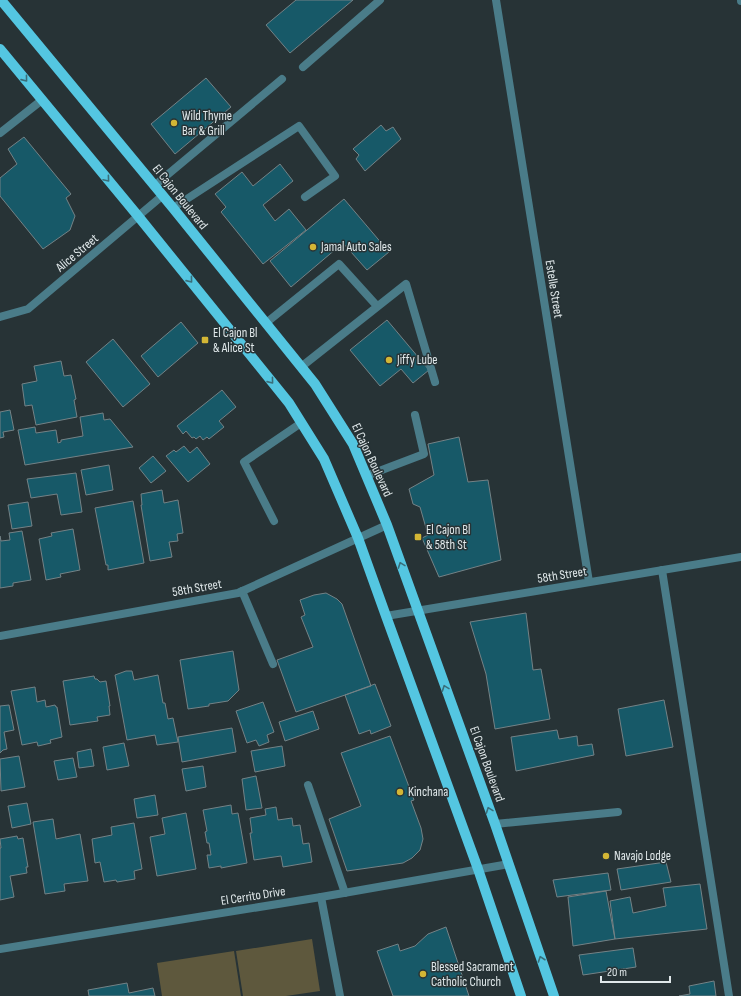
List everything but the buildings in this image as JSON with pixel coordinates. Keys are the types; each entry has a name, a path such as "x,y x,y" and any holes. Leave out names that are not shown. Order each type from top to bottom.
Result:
{"main road":[{"name":"El Cajon Boulevard","path":"1,0 173,208 315,384 353,444 387,525 509,864 554,996"},
{"path":"0,49 138,216 289,403 324,459 358,538 478,870 521,996"}],"street":[{"path":"303,67 380,0"},
{"name":"Estelle Street","path":"496,0 589,582"},
{"path":"154,186 282,79"},
{"path":"0,133 42,100"},
{"path":"173,208 299,126 335,176 305,197"},
{"name":"Alice Street","path":"0,317 28,309 162,196"},
{"path":"266,323 339,264 377,306"},
{"path":"301,367 406,284 435,382"},
{"path":"366,476 424,454 415,415"},
{"path":"274,521 244,462 302,423"},
{"name":"58th Street","path":"0,636 242,591 387,525"},
{"name":"58th Street","path":"386,616 741,557"},
{"path":"662,570 729,996"},
{"path":"242,591 273,664"},
{"path":"308,785 345,893"},
{"path":"494,824 618,812"},
{"name":"El Cerrito Drive","path":"0,949 321,898 509,864"},
{"path":"321,898 340,996"}],"shaded area":[{"path":"312,939 320,991 286,996 243,996 236,951"},
{"path":"234,951 241,996 162,996 157,963"}],"place":[{"name":"Wild Thyme Bar & Grill","path":"174,123"},
{"name":"Jamal Auto Sales","path":"313,247"},
{"name":"El Cajon Bl & Alice St","path":"205,340"},
{"name":"Jiffy Lube","path":"389,360"},
{"name":"El Cajon Bl & 58th St","path":"418,537"},
{"name":"Kinchana","path":"400,792"},
{"name":"Navajo Lodge","path":"606,856"},
{"name":"Blessed Sacrament Catholic Church","path":"423,974"}]}
